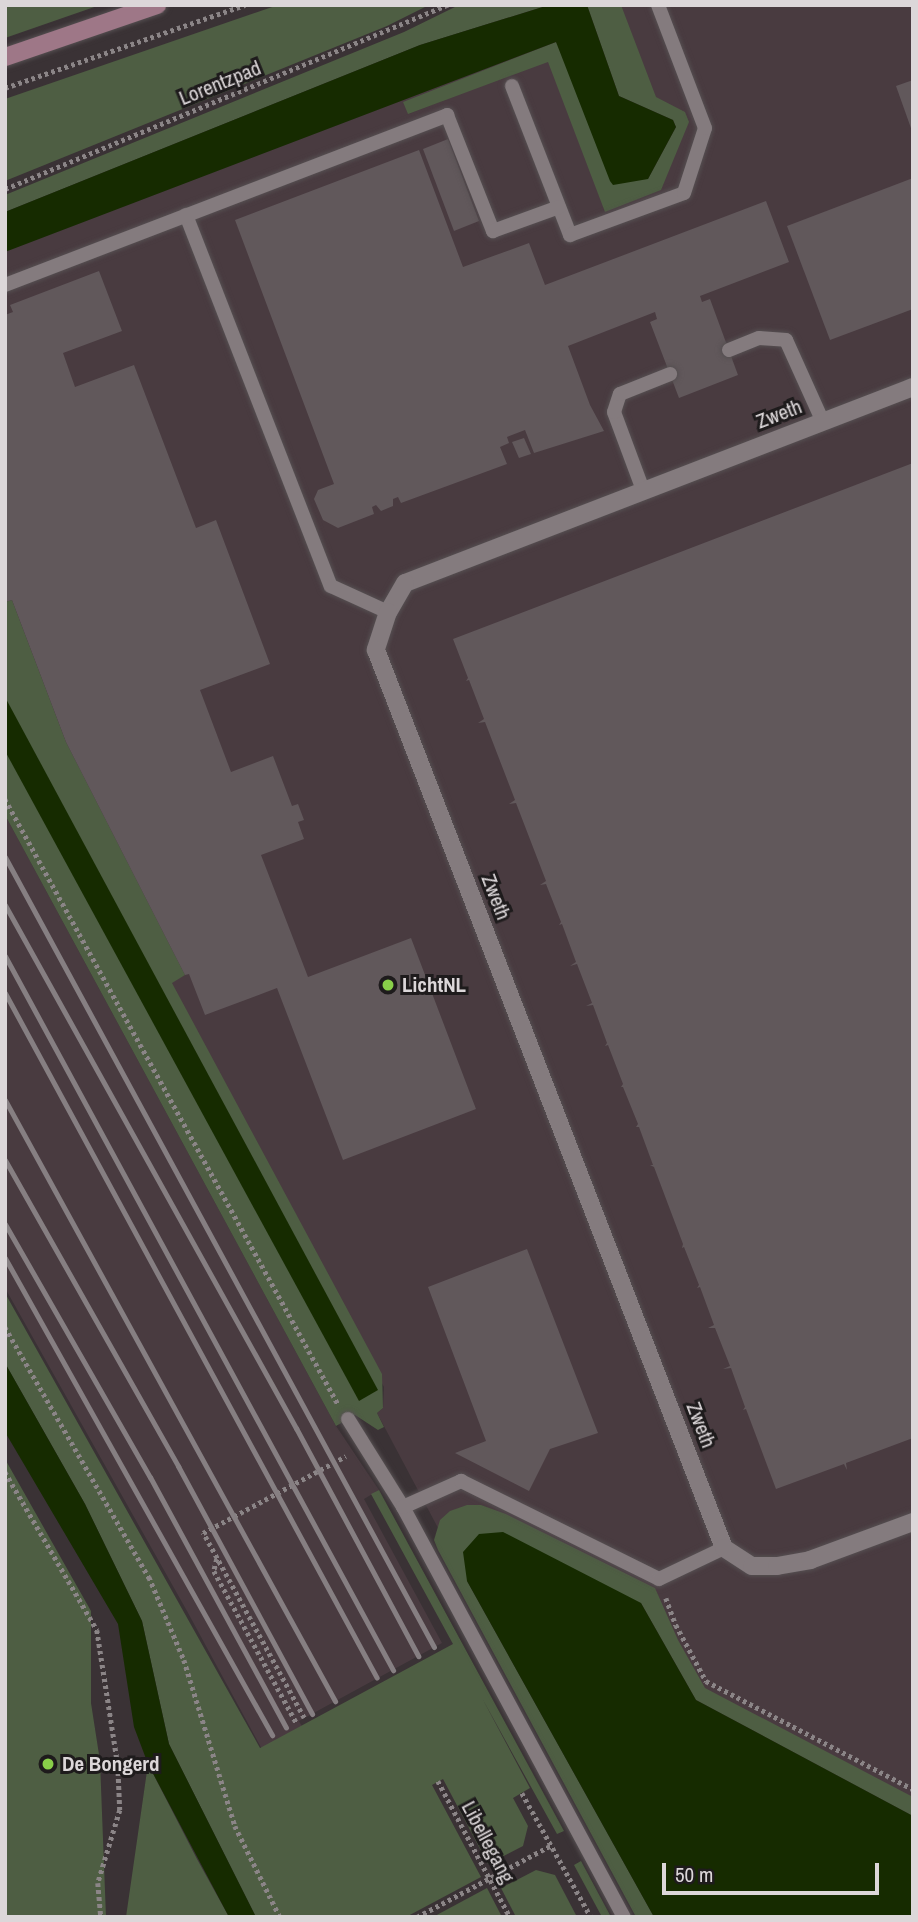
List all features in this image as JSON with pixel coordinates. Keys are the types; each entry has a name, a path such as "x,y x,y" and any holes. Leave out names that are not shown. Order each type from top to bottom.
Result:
{"main road":[{"path":"5,57 157,5"}],"street":[{"name":"Zweth","path":"724,1548 376,650 388,612 405,583 913,387"},
{"path":"724,1548 752,1566 777,1566 810,1560 913,1522"}],"lane":[{"path":"512,86 569,236 684,193 705,128 658,5"},
{"path":"5,285 447,115 493,231 559,207"},
{"path":"186,215 331,586 388,612"},
{"path":"729,350 759,338 786,340 823,422"},
{"path":"643,490 614,412 620,394 670,374"},
{"path":"348,1419 403,1507 624,1917"},
{"path":"403,1507 461,1481 659,1579 724,1548"}],"path":[{"path":"5,88 245,5"},
{"name":"Lorentzpad","path":"5,189 448,5"},
{"path":"5,800 323,1383 348,1419"},
{"path":"5,1326 149,1577 184,1660 235,1826 280,1917"},
{"path":"304,1718 203,1533 365,1446"},
{"path":"5,1472 97,1630 118,1765 120,1810 99,1883 101,1917"},
{"path":"217,1558 214,1571 296,1722"},
{"path":"659,1579 676,1625 706,1681 913,1789"},
{"name":"Libellegang","path":"438,1781 510,1917"},
{"path":"522,1793 591,1917"},
{"path":"418,1917 552,1845"}],"shaded area":[{"path":"5,5 100,5 5,38"},
{"path":"278,5 429,5 387,26 5,181 5,99"},
{"path":"459,5 549,5 420,45 5,212 5,195 404,32"},
{"path":"533,5 913,5 913,1917 446,1543 377,1413 383,1408 384,1387 183,1010 66,742 12,600 5,602 5,231"},
{"path":"549,5 587,5 619,96 673,120 676,127 648,179 613,185 610,181 556,42 5,252 5,212 420,45"},
{"path":"587,5 621,5 656,97 685,112 689,122 661,190 605,212 548,62 408,114 403,102 556,42 648,179 676,127 673,120 619,96"},
{"path":"12,600 66,742 185,975 172,983 382,1374 383,1408 377,1413 384,1427 378,1430 355,1415 336,1426 5,815 5,602"},
{"path":"5,697 378,1390 359,1401 5,751"},
{"path":"5,815 336,1426 379,1490 364,1499 442,1643 299,1721 405,1917 353,1917 187,1611 5,1288"},
{"path":"5,1293 260,1748 453,1644 371,1494 379,1490 564,1831 557,1834 482,1698 530,1788 513,1798 528,1826 523,1846 488,1864 443,1779 432,1785 481,1877 406,1917 256,1917 169,1744 142,1621 85,1504 5,1363"},
{"path":"5,1363 85,1504 142,1621 169,1744 256,1917 229,1917 148,1764 134,1727 118,1624 5,1432"},
{"name":"De Bongerd","path":"5,1459 91,1611 91,1703 100,1761 106,1917 5,1917"},
{"path":"467,1505 481,1505 506,1514 655,1588 678,1640 705,1688 913,1797 913,1816 696,1700 641,1603 467,1581 654,1917 636,1917 438,1550 434,1540 440,1520 450,1511"},
{"path":"503,1532 641,1603 696,1700 913,1816 913,1917 654,1917 467,1581 463,1552 479,1534"},
{"path":"148,1764 197,1859 229,1917 126,1917"},
{"path":"581,1861 611,1917 602,1917 574,1865"},
{"path":"536,1870 555,1875 577,1917 516,1917 501,1888"},
{"path":"487,1888 502,1917 433,1917"}],"building":[{"path":"913,80 913,131 912,131 896,86"},
{"path":"448,139 479,221 454,231 423,149"},
{"path":"419,150 463,267 529,243 545,285 766,201 789,262 700,296 702,302 710,299 738,375 679,398 650,322 657,319 655,312 568,346 590,405 604,431 534,453 525,430 507,437 509,443 500,447 507,464 401,503 398,497 393,499 393,506 381,511 376,505 372,507 374,514 338,528 323,520 314,499 318,490 334,484 235,220"},
{"path":"913,178 913,309 830,340 787,226"},
{"path":"99,271 122,331 63,353 75,387 134,365 196,528 216,520 270,664 200,690 231,772 273,756 292,806 298,804 304,820 298,822 304,839 261,855 308,977 411,938 476,1109 343,1160 277,988 205,1015 189,974 185,975 66,742 12,600 5,602 5,315 13,312 10,305"},
{"path":"524,438 531,454 519,458 512,442"},
{"path":"913,463 913,1438 846,1463 847,1470 844,1464 776,1489 746,1409 743,1410 745,1407 731,1368 723,1369 730,1366 715,1328 708,1328 714,1325 700,1287 697,1288 699,1285 684,1247 682,1248 683,1244 654,1167 650,1165 653,1165 621,1087 623,1084 608,1045 605,1046 607,1043 593,1005 586,1006 592,1003 577,964 570,966 576,962 562,924 559,925 561,922 546,884 540,885 546,881 516,803 509,804 515,800 485,722 478,723 484,719 469,680 466,681 468,678 453,639"},
{"path":"527,1249 598,1433 550,1449 529,1491 455,1453 486,1441 428,1287"}],"railway":[{"path":"5,857 434,1647"},
{"path":"5,905 296,1428 418,1656"},
{"path":"5,956 393,1670"},
{"path":"5,993 377,1678"},
{"path":"5,1100 335,1701"},
{"path":"5,1160 178,1466 312,1714"},
{"path":"5,1224 150,1477 286,1728"},
{"path":"5,1258 272,1735"}],"place":[{"name":"LichtNL","path":"388,985"},
{"name":"De Bongerd","path":"48,1764"}]}
